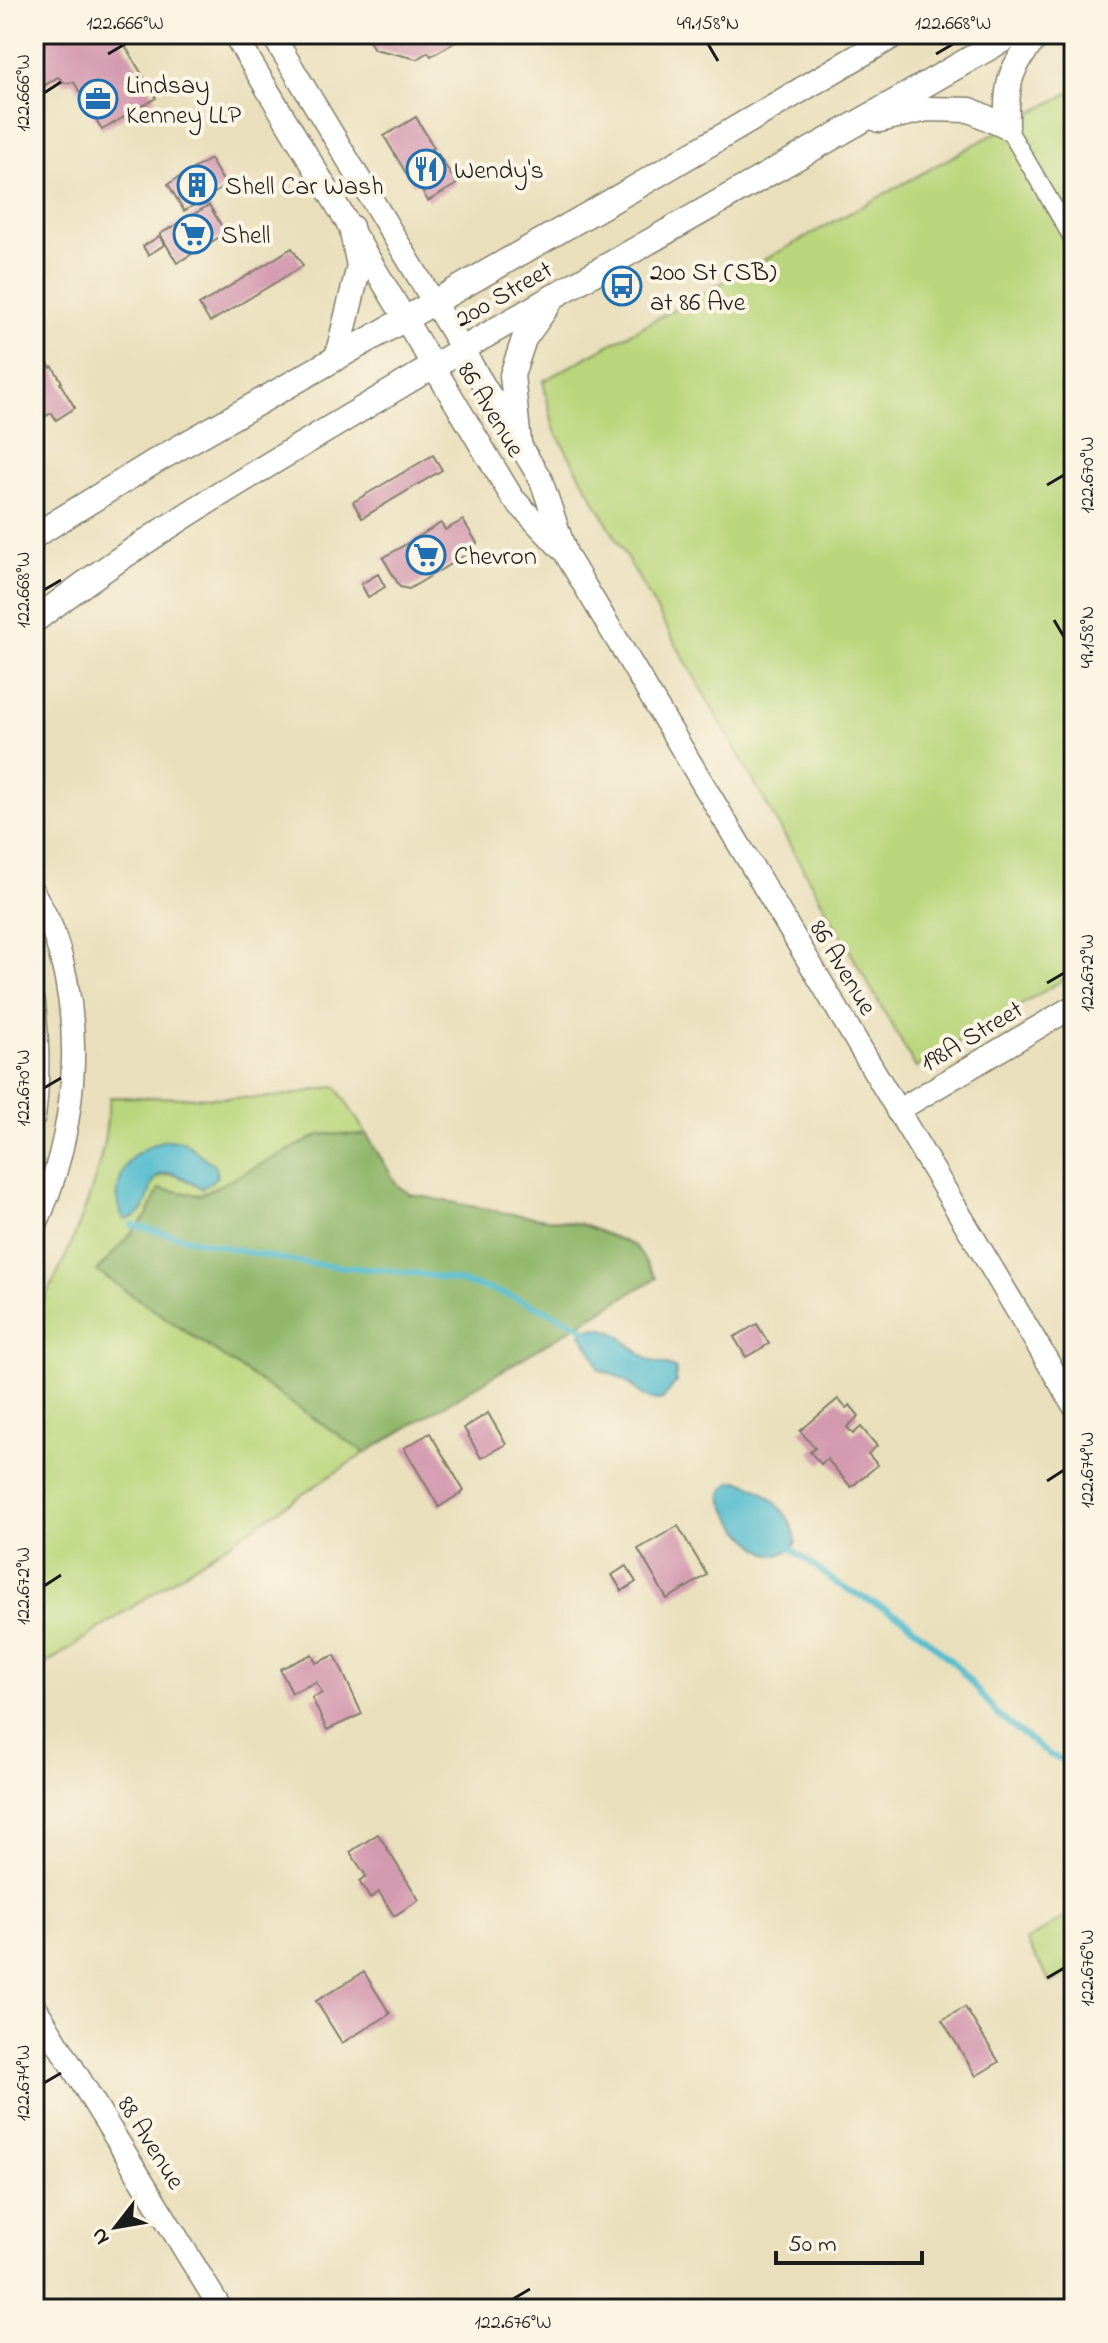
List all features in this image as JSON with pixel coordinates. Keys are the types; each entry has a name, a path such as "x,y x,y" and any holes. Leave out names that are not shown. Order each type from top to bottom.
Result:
{"main road":[{"name":"200 Street","path":"34,536 129,476 638,186 896,34"},
{"name":"200 Street","path":"34,621 82,584 221,493 556,295 1013,34"},
{"path":"853,126 927,109 970,110 1007,127 1006,91 1019,56 1039,34"},
{"path":"337,357 359,266 351,227"},
{"path":"519,443 512,375 524,339 556,295"}],"street":[{"name":"86 Avenue","path":"234,34 512,497 567,556"},
{"name":"86 Avenue","path":"272,34 541,480 567,556 1074,1406"},
{"path":"1007,127 1074,241"},
{"path":"34,893 52,929 74,1023 72,1089 64,1141 50,1194 34,1229"},
{"path":"34,1003 38,1041 34,1117"},
{"name":"198A Street","path":"897,1111 1074,1006"},
{"name":"88 Avenue","path":"34,2005 221,2309"}],"green space":[{"path":"1074,90 1074,973 916,1068 554,429 543,381"},
{"path":"336,1086 367,1135 320,1135 200,1195 159,1189 147,1216 97,1271 365,1453 34,1672 34,1318 65,1258 90,1195 102,1152 110,1097 258,1098","holes":["183,1141 202,1188 171,1175 153,1181"]},
{"path":"321,1134 367,1135 398,1186 410,1194 581,1224 635,1246 656,1278 365,1453 97,1271 147,1216 159,1189 200,1195"},
{"path":"1074,1912 1074,1970 1051,1983 1026,1941"}],"water":[{"path":"164,1140 183,1141 215,1166 217,1177 202,1188 176,1174 164,1173 151,1186 141,1213 125,1220 118,1204 118,1195 125,1168 138,1153"},
{"path":"591,1328 616,1334 646,1358 676,1369 676,1382 663,1399 646,1397 624,1380 599,1369 581,1334"},
{"path":"733,1481 743,1482 765,1493 783,1512 790,1522 796,1543 785,1553 775,1555 759,1548 728,1513 722,1496 724,1489"}],"building":[{"path":"34,34 118,34 156,98 102,130 74,82 65,83 58,77 34,92"},
{"path":"365,34 469,34 431,56 428,52 417,59 374,49"},
{"name":"Wendy's","path":"416,117 434,148 430,150 434,156 438,154 457,184 428,201 417,182 413,185 384,136"},
{"name":"Shell Car Wash","path":"210,159 226,186 184,211 168,184"},
{"name":"Shell","path":"209,205 226,233 177,263 160,234"},
{"path":"160,236 164,245 148,255 143,246"},
{"name":"Shell","path":"292,248 303,266 210,322 199,305"},
{"path":"41,353 53,367 75,408 56,420 52,413 46,416 38,405 44,401 34,384 34,357"},
{"name":"Chevron","path":"433,455 442,470 362,518 353,502"},
{"name":"Chevron","path":"463,520 477,543 472,551 409,589 400,587 383,558 441,523 445,530"},
{"path":"378,574 385,587 368,597 361,584"},
{"path":"757,1324 769,1344 746,1357 734,1337"},
{"path":"838,1399 846,1408 850,1405 859,1416 847,1427 853,1434 861,1427 877,1446 868,1454 878,1465 851,1487 827,1459 821,1464 810,1452 815,1448 800,1431"},
{"path":"488,1413 506,1444 481,1458 464,1428"},
{"path":"430,1433 464,1491 439,1507 404,1448"},
{"path":"678,1526 707,1575 667,1599 638,1549"},
{"path":"626,1566 636,1582 622,1591 612,1575"},
{"path":"312,1654 316,1663 335,1655 362,1714 327,1730 312,1698 322,1693 316,1682 292,1693 280,1669"},
{"path":"378,1834 419,1900 394,1916 379,1892 370,1898 359,1881 366,1876 350,1852"},
{"path":"364,1972 390,2014 342,2043 316,2001"},
{"path":"965,2007 999,2062 976,2076 942,2020"}],"waterway":[{"path":"132,1225 278,1258 454,1280 535,1305 592,1333"},
{"path":"787,1545 839,1585 903,1618 956,1665 1000,1717 1050,1755 1074,1764"}],"place":[{"name":"Lindsay Kenney LLP","path":"98,99"},
{"name":"Wendy's","path":"426,169"},
{"name":"Shell Car Wash","path":"197,185"},
{"name":"Shell","path":"193,234"},
{"name":"200 St (SB) at 86 Ave","path":"622,286"},
{"name":"Chevron","path":"426,555"}]}
